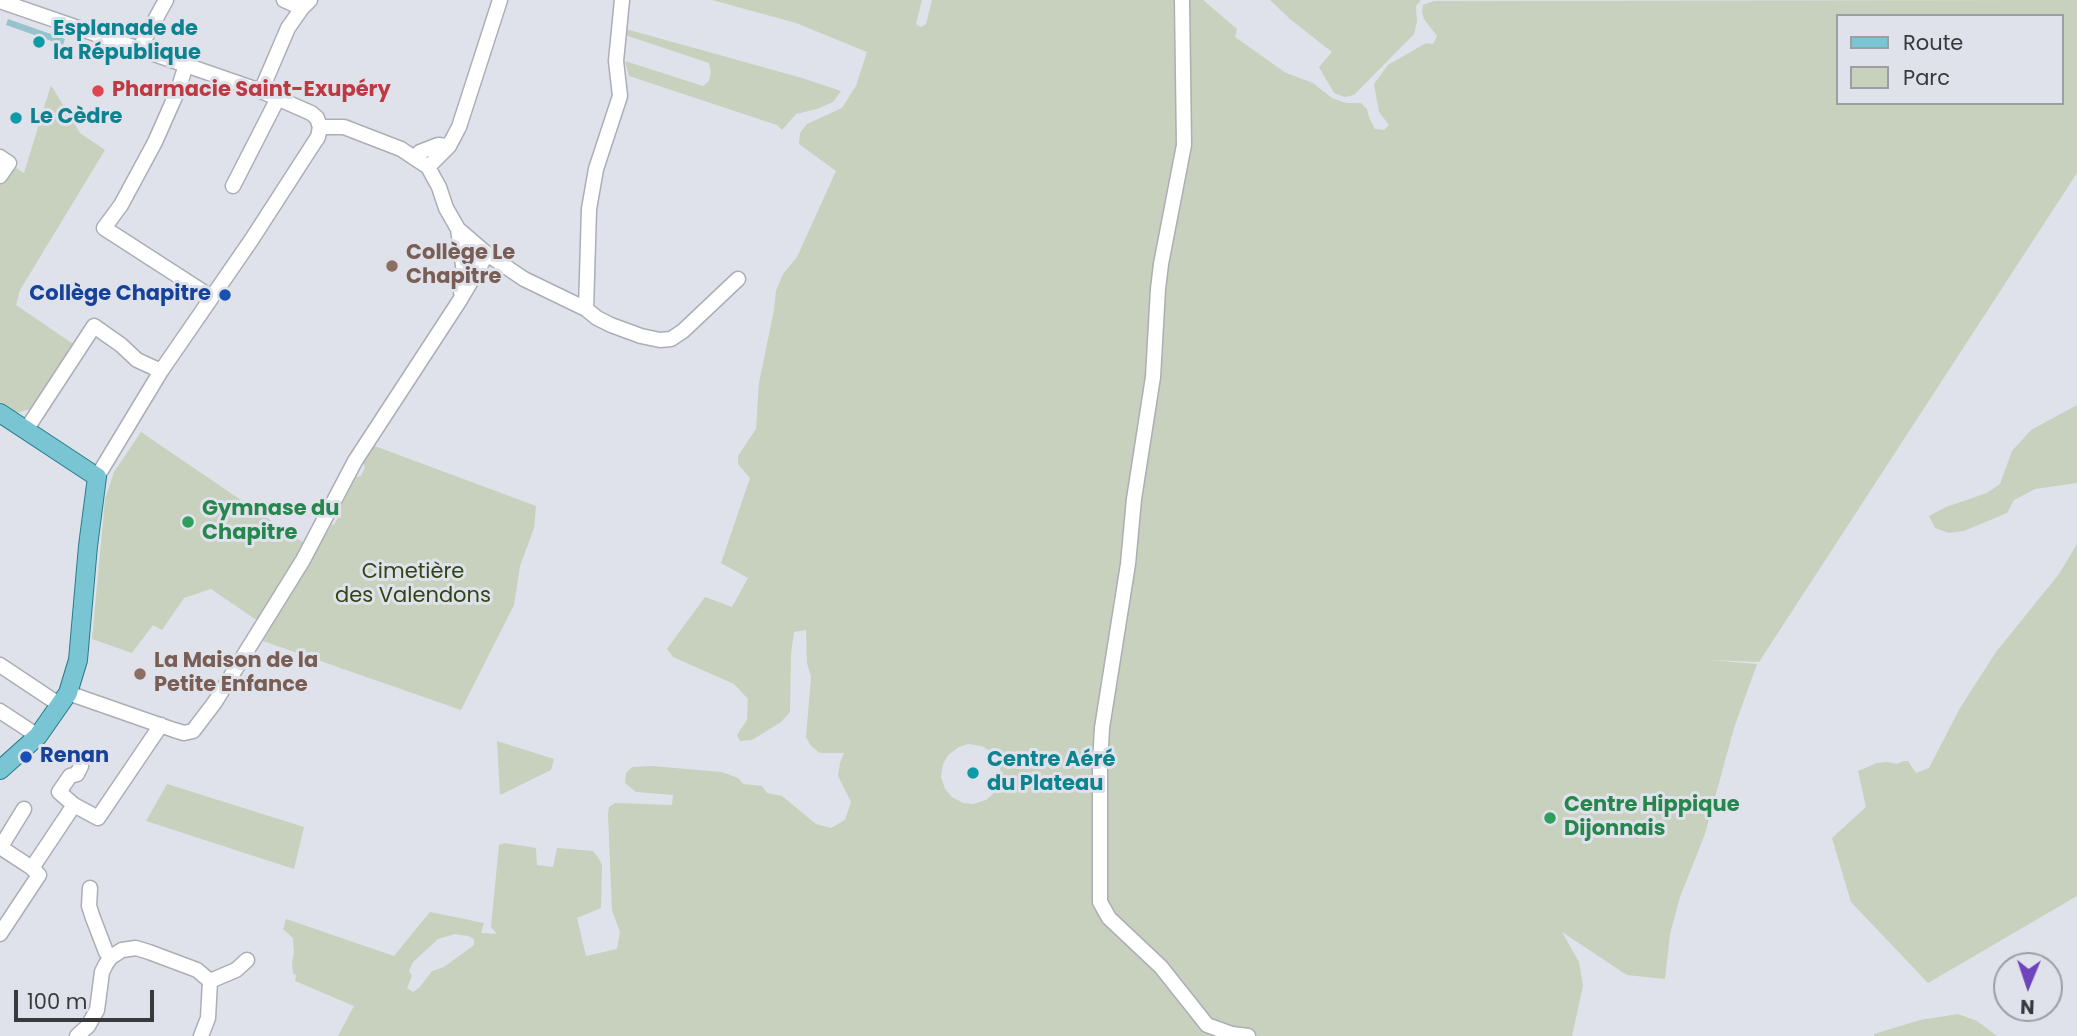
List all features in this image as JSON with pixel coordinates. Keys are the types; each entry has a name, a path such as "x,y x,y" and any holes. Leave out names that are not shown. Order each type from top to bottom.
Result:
{"main road":[{"path":"0,413 97,477 78,660 64,699 38,736 0,769"}],"street":[{"path":"139,49 166,0"},
{"path":"261,91 288,28 306,4 284,0"},
{"path":"428,167 449,146 459,127 500,0"},
{"path":"586,309 589,209 596,169 620,96 616,61 622,0"},
{"path":"1182,0 1184,145 1164,244 1158,289 1153,377 1134,499 1128,564 1102,728 1100,902 1109,918 1161,967 1208,1025 1232,1034 1248,1036"},
{"path":"0,2 261,91 312,113 320,127 318,137 161,371 97,477"},
{"path":"186,65 155,142 121,205 104,228 211,298"},
{"path":"233,187 278,98"},
{"path":"320,127 344,127 401,149 428,167 458,229 487,254 524,279 586,309 597,318 642,336 660,340 671,339 738,279"},
{"path":"414,158 439,145 449,146"},
{"path":"0,157 9,163 0,176"},
{"path":"458,229 464,272 460,300"},
{"path":"0,665 64,699 184,733 193,732 303,560 355,461 487,254"},
{"path":"26,430 94,326 137,360 161,371"},
{"path":"0,711 38,736"},
{"path":"81,766 77,774 70,776 59,792 74,805 98,818 161,725"},
{"path":"32,868 74,805"},
{"path":"0,934 39,875 0,847 24,809"},
{"path":"90,888 89,906 106,952 111,957"},
{"path":"77,1036 94,1016 99,1003 104,968 111,957 127,949 141,950 197,970 210,981"},
{"path":"210,981 236,970 247,960"},
{"path":"201,1036 208,1018 210,981"}],"green space":[{"path":"712,0 922,0 916,24 921,27 926,24 932,0 1203,0 1237,29 1235,37 1286,73 1313,83 1332,98 1346,103 1361,103 1367,109 1375,129 1384,130 1389,125 1379,112 1374,84 1388,65 1426,43 1433,44 1437,36 1422,12 1423,5 1434,1 2077,0 2077,173 1759,662 1710,660 1757,664 1734,728 1705,834 1680,897 1670,934 1665,979 1627,975 1562,932 1579,962 1583,986 1572,1036 338,1036 354,1006 295,981 292,962 293,938 283,929 286,919 394,956 430,912 484,923 481,933 497,934 491,927 499,845 505,843 536,848 537,865 553,867 557,848 593,851 602,865 601,908 577,918 586,956 617,949 620,932 612,910 609,807 615,803 672,805 673,795 636,792 625,783 626,773 632,767 652,766 722,772 738,778 743,784 762,786 767,793 782,796 816,824 831,828 845,820 851,802 838,776 844,753 820,753 811,746 806,737 811,677 807,663 806,630 794,632 790,712 781,722 752,740 740,741 737,735 747,720 748,699 734,684 673,657 667,649 705,597 732,607 748,578 721,563 750,478 738,464 738,456 756,429 759,383 776,291 783,274 797,257 836,171 799,144 800,133 807,124 842,108 856,86 867,52 796,23","holes":["968,744 982,746 990,751 1001,772 999,785 994,793 986,800 973,804 963,803 952,797 945,789 941,777 948,755","455,934 474,939 474,945 444,967 432,971 413,992 407,988 412,976 409,971 413,962 438,939"]},
{"path":"1270,0 1421,0 1416,6 1417,22 1414,34 1354,95 1345,97 1334,93 1319,67 1332,52"},
{"path":"626,29 841,91 833,102 796,114 782,130 777,125 629,76 625,61 703,86 709,81 711,72 709,63 625,35"},
{"path":"51,85 80,133 105,150 20,290 16,305 76,346 36,408 15,413 0,402 0,181 11,165 24,173"},
{"path":"2077,405 2077,483 2035,489 2014,500 2007,513 1964,531 1949,533 1935,528 1929,516 1987,493 2000,484 2012,451 2031,430"},
{"name":"Gymnase du Chapitre","path":"141,432 307,545 258,621 211,589 184,598 162,630 153,625 132,653 92,639 105,499 114,472"},
{"name":"Cimetière des Valendons","path":"372,445 536,506 534,528 520,566 514,605 461,710 263,641 332,524 334,525 356,477 361,476 365,467 363,463"},
{"path":"2077,544 2077,896 1928,983 1851,902 1832,838 1866,807 1858,771 1877,763 1897,764 1904,761 1908,761 1916,773 1929,768 1960,708 1996,652 2059,574"},
{"path":"497,741 554,759 551,770 500,795"},
{"path":"167,784 304,827 294,869 146,821"},
{"path":"1958,1014 1977,1021 1997,1036 1874,1036 1920,1020"}],"water":[{"path":"8,19 65,39 63,45 6,25"}],"place":[{"name":"Esplanade de la République","path":"39,42"},
{"name":"Pharmacie Saint-Exupéry","path":"98,91"},
{"name":"Le Cèdre","path":"16,118"},
{"name":"Collège Le Chapitre","path":"392,266"},
{"name":"Collège Chapitre","path":"225,295"},
{"name":"Gymnase du Chapitre","path":"188,522"},
{"name":"La Maison de la Petite Enfance","path":"140,674"},
{"name":"Renan","path":"26,757"},
{"name":"Centre Aéré du Plateau","path":"973,773"},
{"name":"Centre Hippique Dijonnais","path":"1550,818"}]}
